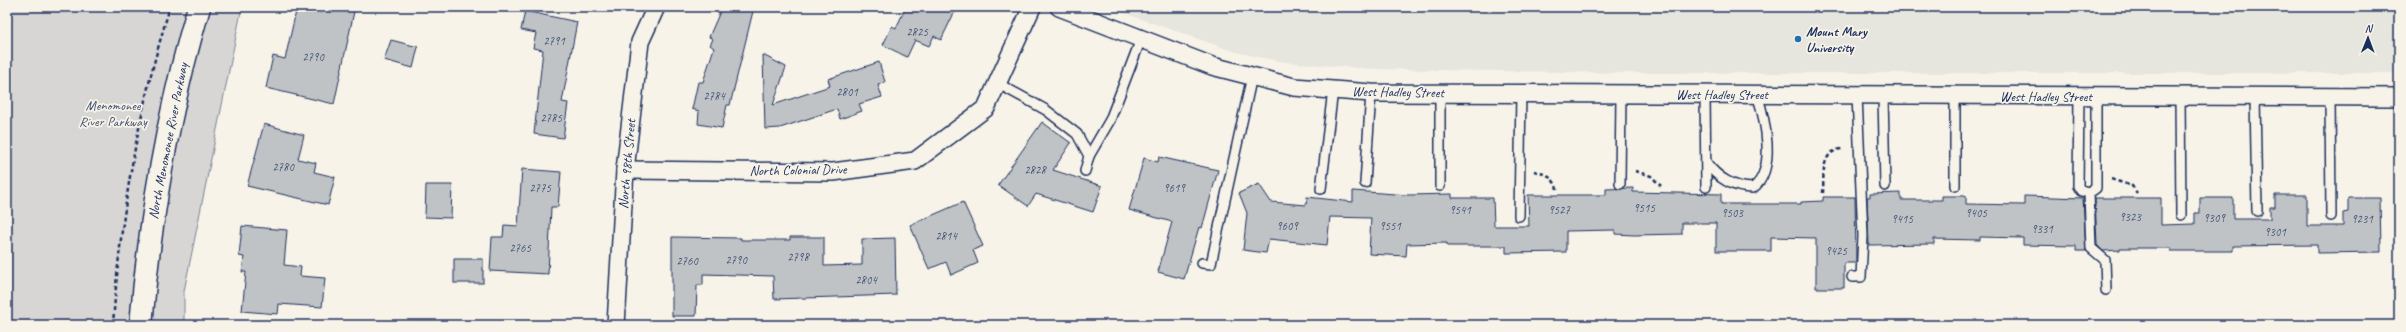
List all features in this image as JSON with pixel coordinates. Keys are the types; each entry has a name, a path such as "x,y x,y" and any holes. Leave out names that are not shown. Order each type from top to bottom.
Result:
{"street":[{"name":"North Menomonee River Parkway","path":"142,325 152,219 163,152 183,59 199,7"},
{"name":"North 98th Street","path":"616,325 625,170 640,42 656,7"},
{"name":"North Colonial Drive","path":"625,170 833,172 914,161 986,108 1032,7"},
{"name":"West Hadley Street","path":"1059,7 1212,66 1294,87 1333,90 1440,93 2399,97"}],"lane":[{"path":"1085,171 1089,156 1110,120 1141,39"},
{"path":"1202,263 1211,264 1219,236 1252,76"},
{"path":"997,83 1046,110 1077,134 1089,156"},
{"path":"1321,189 1333,90"},
{"path":"1365,183 1371,92"},
{"path":"1440,93 1440,186"},
{"path":"1519,216 1521,93"},
{"path":"1620,184 1621,94"},
{"path":"1705,94 1706,187"},
{"path":"1706,162 1712,171 1733,184 1753,188 1760,182 1765,175 1766,137 1757,94"},
{"path":"1852,277 1860,277 1863,236 1861,149 1857,95"},
{"path":"1884,95 1884,186"},
{"path":"1955,95 1955,186"},
{"path":"2078,96 2078,186 2081,191 2089,193 2096,188 2096,96"},
{"path":"2180,96 2181,215"},
{"path":"2255,96 2258,211"},
{"path":"2330,96 2330,216"},
{"path":"2089,193 2091,248 2105,260 2106,290"}],"path":[{"path":"113,325 120,245 130,173 154,59 170,7"},
{"path":"1823,193 1824,164 1829,155 1839,149 1861,149"},
{"path":"2096,167 2110,179 2132,186 2137,193"},
{"path":"1520,169 1534,171 1550,177 1555,182 1557,189"},
{"path":"1620,170 1645,173 1652,176 1661,186"}],"shaded area":[{"name":"Mount Mary University","path":"1106,7 2399,7 2399,73 1630,73 1374,69 1285,62 1236,52"}],"green space":[{"name":"Menomonee River Parkway","path":"7,7 242,7 184,291 184,325 7,325"}],"building":[{"path":"297,7 355,7 334,104 266,88 273,56 285,59"},
{"path":"722,7 754,7 730,105 727,105 722,128 698,124 699,111 692,109 698,82 703,82 714,48 710,45 713,39 709,37"},
{"path":"906,7 957,7 941,40 934,36 929,46 915,40 907,57 883,45 892,26 896,28"},
{"path":"525,11 577,22 562,102 568,103 563,138 534,134 543,50 533,48 536,33 521,30"},
{"path":"391,40 418,47 413,68 384,60"},
{"path":"763,55 786,67 773,105 830,86 828,79 879,62 885,82 878,85 882,97 859,104 862,111 840,119 837,109 780,128 765,129"},
{"path":"1042,122 1071,143 1053,170 1102,186 1093,212 1036,194 1028,206 998,185"},
{"path":"264,124 304,135 298,159 316,163 314,172 335,177 328,205 247,186"},
{"path":"1159,157 1218,170 1202,228 1199,227 1184,279 1158,272 1172,222 1129,210 1144,158 1158,162"},
{"path":"522,169 561,172 558,207 551,207 548,274 490,271 492,237 503,237 504,225 518,226"},
{"path":"1259,184 1271,202 1306,205 1307,197 1353,202 1353,191 1409,195 1452,194 1452,198 1493,198 1494,226 1529,226 1528,195 1606,195 1606,189 1633,188 1633,192 1721,194 1721,204 1801,204 1801,202 1823,201 1823,197 1855,197 1856,263 1844,263 1844,288 1816,288 1816,238 1771,237 1771,251 1716,251 1716,223 1682,223 1682,234 1615,234 1615,230 1566,231 1566,252 1506,253 1506,246 1447,246 1447,243 1407,244 1406,256 1369,254 1371,218 1330,217 1327,245 1269,239 1266,253 1243,250 1247,213 1239,193"},
{"path":"426,185 452,185 451,218 425,217"},
{"path":"1901,193 1901,200 1942,200 1942,196 1966,196 1966,204 2024,205 2024,196 2083,198 2086,251 2076,251 2076,246 2023,245 2023,238 1980,237 1980,240 1934,239 1934,244 1869,245 1867,197 1870,197 1870,194"},
{"path":"2275,195 2307,195 2307,226 2343,226 2343,213 2348,212 2348,198 2380,198 2381,252 2317,253 2317,245 2233,246 2233,251 2171,251 2171,248 2120,248 2120,250 2103,251 2097,245 2095,198 2161,198 2161,225 2195,224 2195,213 2200,213 2200,198 2233,198 2233,219 2270,219 2270,207 2275,207"},
{"path":"963,202 983,246 973,250 978,263 951,275 946,262 929,269 910,225"},
{"path":"242,226 287,230 284,265 301,267 300,276 325,278 322,307 279,304 278,314 242,311 246,272 242,272 244,257 239,256"},
{"path":"672,237 741,238 741,240 790,240 790,237 824,237 824,266 862,265 862,239 895,238 896,295 774,299 773,276 703,274 703,285 697,285 696,316 672,316"},
{"path":"454,259 483,259 483,283 454,283"}],"place":[{"name":"Mount Mary University","path":"1798,39"}]}
